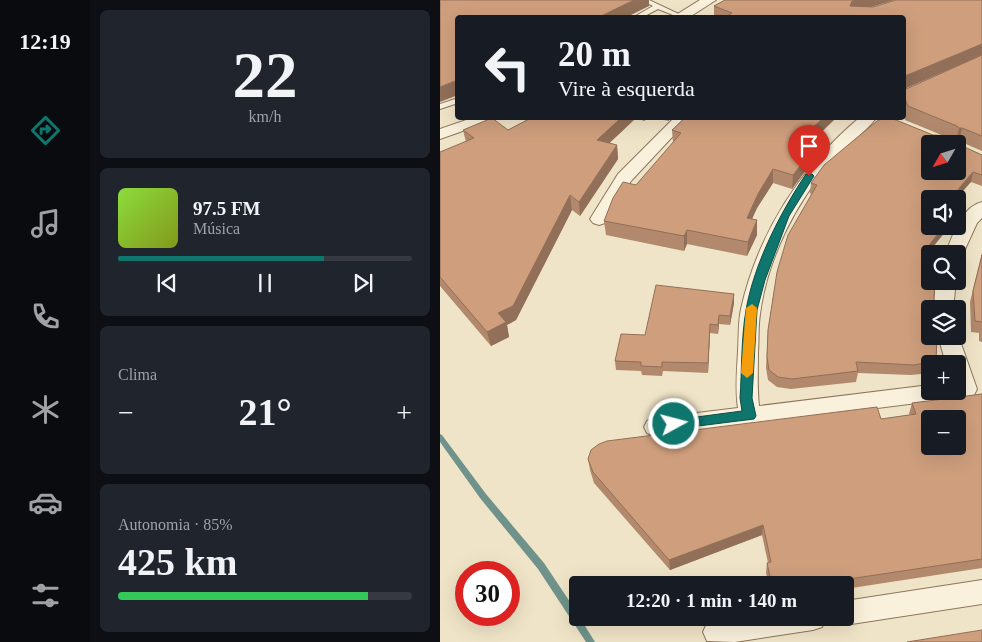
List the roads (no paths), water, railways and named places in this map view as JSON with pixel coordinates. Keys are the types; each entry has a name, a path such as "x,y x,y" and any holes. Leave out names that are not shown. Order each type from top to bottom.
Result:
{"street":[{"path":"682,15 710,0"},
{"path":"440,134 480,120"},
{"path":"599,219 624,178 680,120"},
{"path":"750,416 746,398 751,310 784,216 809,176 852,130 865,120"},
{"path":"958,245 969,221 982,207"},
{"path":"655,427 921,394"},
{"path":"854,612 982,592"},
{"path":"716,632 758,626"}],"lane":[{"path":"644,0 674,15"},
{"path":"641,15 658,6"},
{"path":"440,107 455,101"}],"waterway":[{"path":"440,437 483,496 541,566 591,642"}]}
